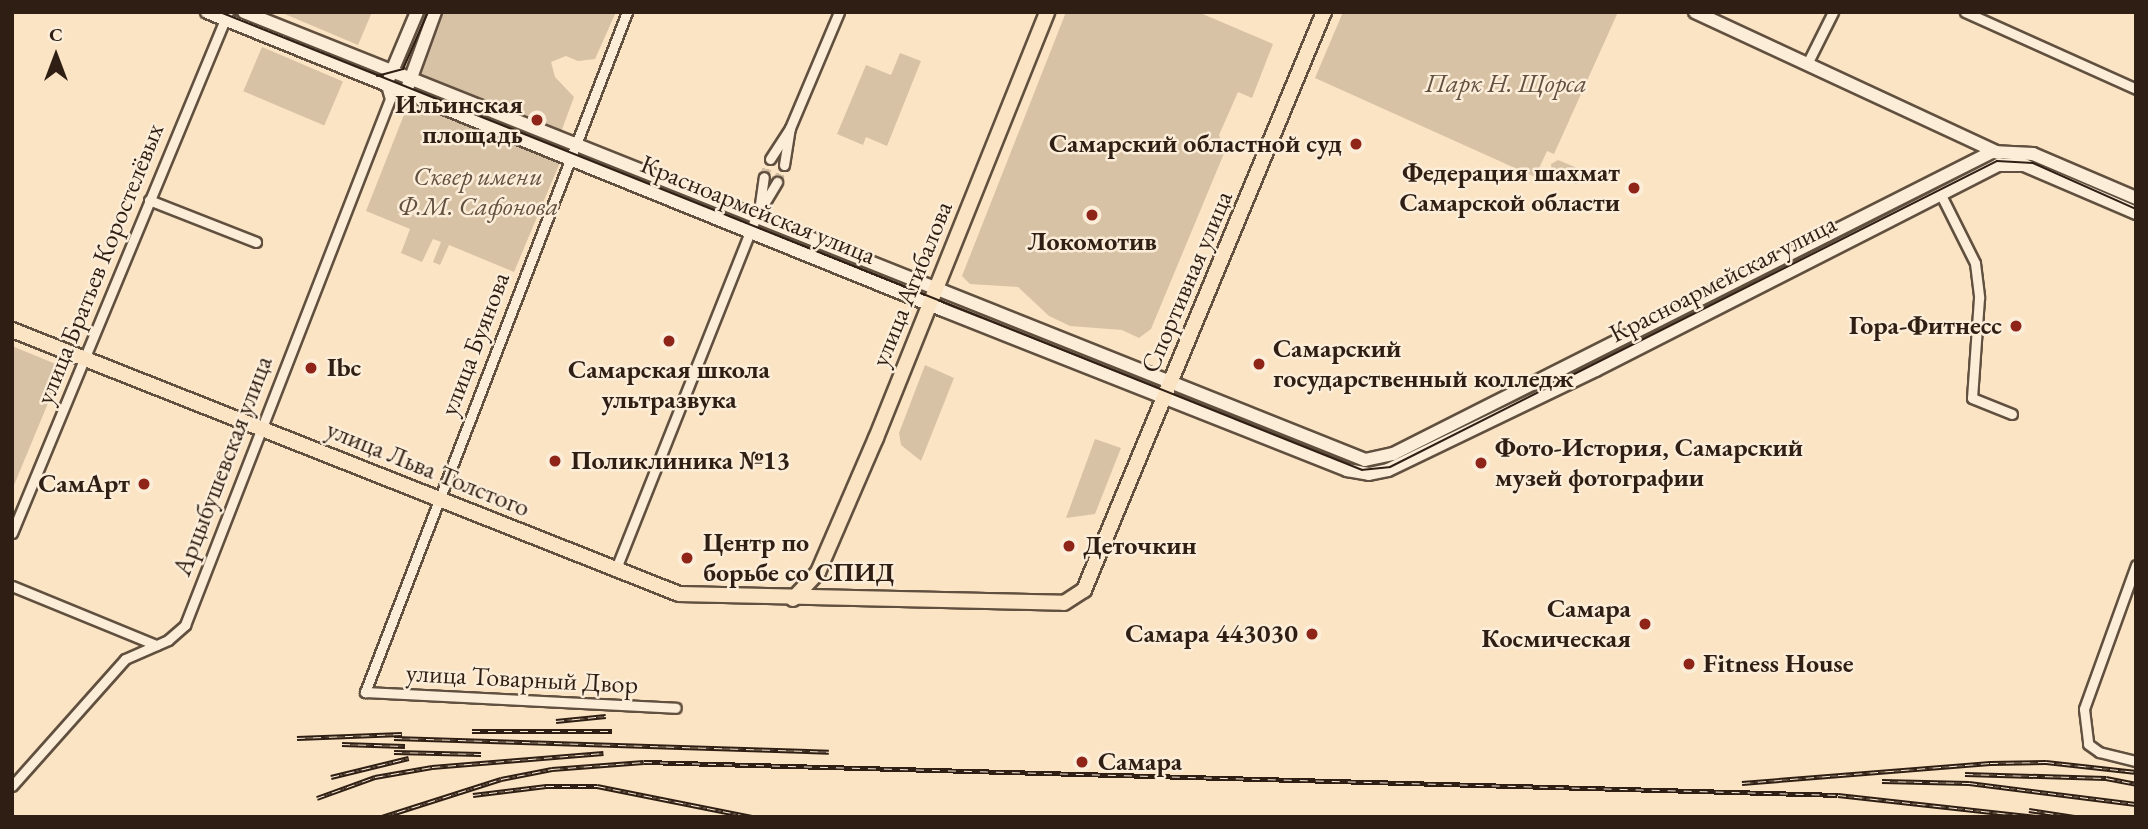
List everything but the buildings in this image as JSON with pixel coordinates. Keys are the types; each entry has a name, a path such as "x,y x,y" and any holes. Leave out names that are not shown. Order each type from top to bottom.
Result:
{"main road":[{"name":"Красноармейская улица","path":"207,12 226,16 386,85 930,304 1354,458 1376,460 1994,152"},
{"name":"Красноармейская улица","path":"244,12 574,145 758,214 1347,470 1379,473 1596,370 1940,193 1997,166 2018,165"},
{"path":"386,85 417,12"},
{"path":"404,92 435,12"},
{"name":"улица Агибалова","path":"818,572 936,290 1046,12"},
{"name":"Спортивная улица","path":"837,600 1058,604 1079,596 1093,570 1324,12"},
{"path":"1695,12 1951,129 2018,165 2136,213"},
{"path":"1951,129 2023,151 2136,198"},
{"path":"1994,152 2023,151"},
{"name":"улица Льва Толстого","path":"12,330 615,571 689,596 837,600"},
{"path":"793,599 818,572"},
{"path":"818,572 819,588 837,600"}],"street":[{"name":"улица Буянова","path":"366,692 627,12"},
{"path":"770,159 790,128 839,12"},
{"path":"1807,64 1833,12"},
{"path":"1965,12 2136,89"},
{"name":"улица Братьев Коростелёвых","path":"12,533 226,16"},
{"path":"386,85 390,99 404,92"},
{"name":"Арцыбушевская улица","path":"12,786 125,659 156,645 185,625 390,99"},
{"path":"784,164 790,152 790,128"},
{"path":"758,214 764,177"},
{"path":"615,571 750,232 777,183"},
{"path":"1940,193 1975,263 1977,287 1972,398 2012,414"},
{"path":"149,200 256,242"},
{"path":"2136,565 2084,709 2088,744 2099,752 2136,761"},
{"path":"12,586 156,645"},
{"name":"улица Товарный Двор","path":"366,692 676,708"}],"green space":[{"path":"280,12 372,12 358,45"},
{"path":"439,12 616,12 595,59 578,61 566,56 551,62 555,77 574,97 561,132 422,77 419,63"},
{"name":"Локомотив","path":"1066,12 1198,12 1273,44 1252,98 1238,92 1219,135 1225,151 1151,329 1139,338 1122,330 1070,326 1049,316 1018,287 970,284 962,276"},
{"name":"Парк Н. Щорса","path":"1343,12 1618,12 1554,154 1547,151 1535,177 1315,78"},
{"path":"262,47 343,81 324,126 243,91"},
{"path":"900,53 921,61 887,146 866,137 863,145 837,134 866,65 891,75"},
{"name":"Cквер имени Ф.М. Сафонова","path":"409,102 561,160 514,272 449,245 440,265 433,262 441,242 433,239 422,262 401,253 410,229 366,211"},
{"path":"1558,160 1582,170 1583,181 1576,184 1552,174 1551,164"},
{"path":"12,346 63,367 12,490"},
{"path":"925,365 954,378 921,461 901,445 899,433"},
{"path":"1095,439 1121,448 1095,514 1066,518"}],"tunnel":[{"path":"764,177 770,159"},
{"path":"777,182 784,165"}],"tram line":[{"path":"220,12 1362,470 1390,467 1997,161 2033,163 2136,209"},
{"path":"377,76 403,69 428,12"}],"railway":[{"path":"556,721 606,716"},
{"path":"472,731 612,731"},
{"path":"297,738 402,734"},
{"path":"394,738 829,752"},
{"path":"342,744 405,746"},
{"path":"394,752 481,754"},
{"path":"317,798 375,777 432,767 603,753"},
{"path":"331,777 409,758"},
{"path":"382,817 501,779 552,769 644,762 1838,795 2037,817"},
{"path":"1742,783 1990,763 2046,762 2136,772"},
{"path":"1965,774 2106,778 2136,784"},
{"path":"1882,781 1969,783 2136,804"},
{"path":"473,795 546,786 597,786 752,817"},
{"path":"2029,810 2074,817"}],"place":[{"name":"Ильинская площадь","path":"537,120"},
{"name":"Самарский областной суд","path":"1356,144"},
{"name":"Федерация шахмат Самарской области","path":"1634,188"},
{"name":"Локомотив","path":"1092,215"},
{"name":"Гора-Фитнесс","path":"2016,326"},
{"name":"Самарская школа ультразвука","path":"669,341"},
{"name":"Самарский государственный колледж","path":"1259,364"},
{"name":"Ibc","path":"311,368"},
{"name":"Поликлиника №13","path":"555,461"},
{"name":"Фото-История, Самарский музей фотографии","path":"1481,463"},
{"name":"СамАрт","path":"144,484"},
{"name":"Деточкин","path":"1069,546"},
{"name":"Центр по борьбе со СПИД","path":"687,558"},
{"name":"Самара Космическая","path":"1645,624"},
{"name":"Самара 443030","path":"1312,634"},
{"name":"Fitness House","path":"1689,664"},
{"name":"Самара","path":"1082,762"}]}
